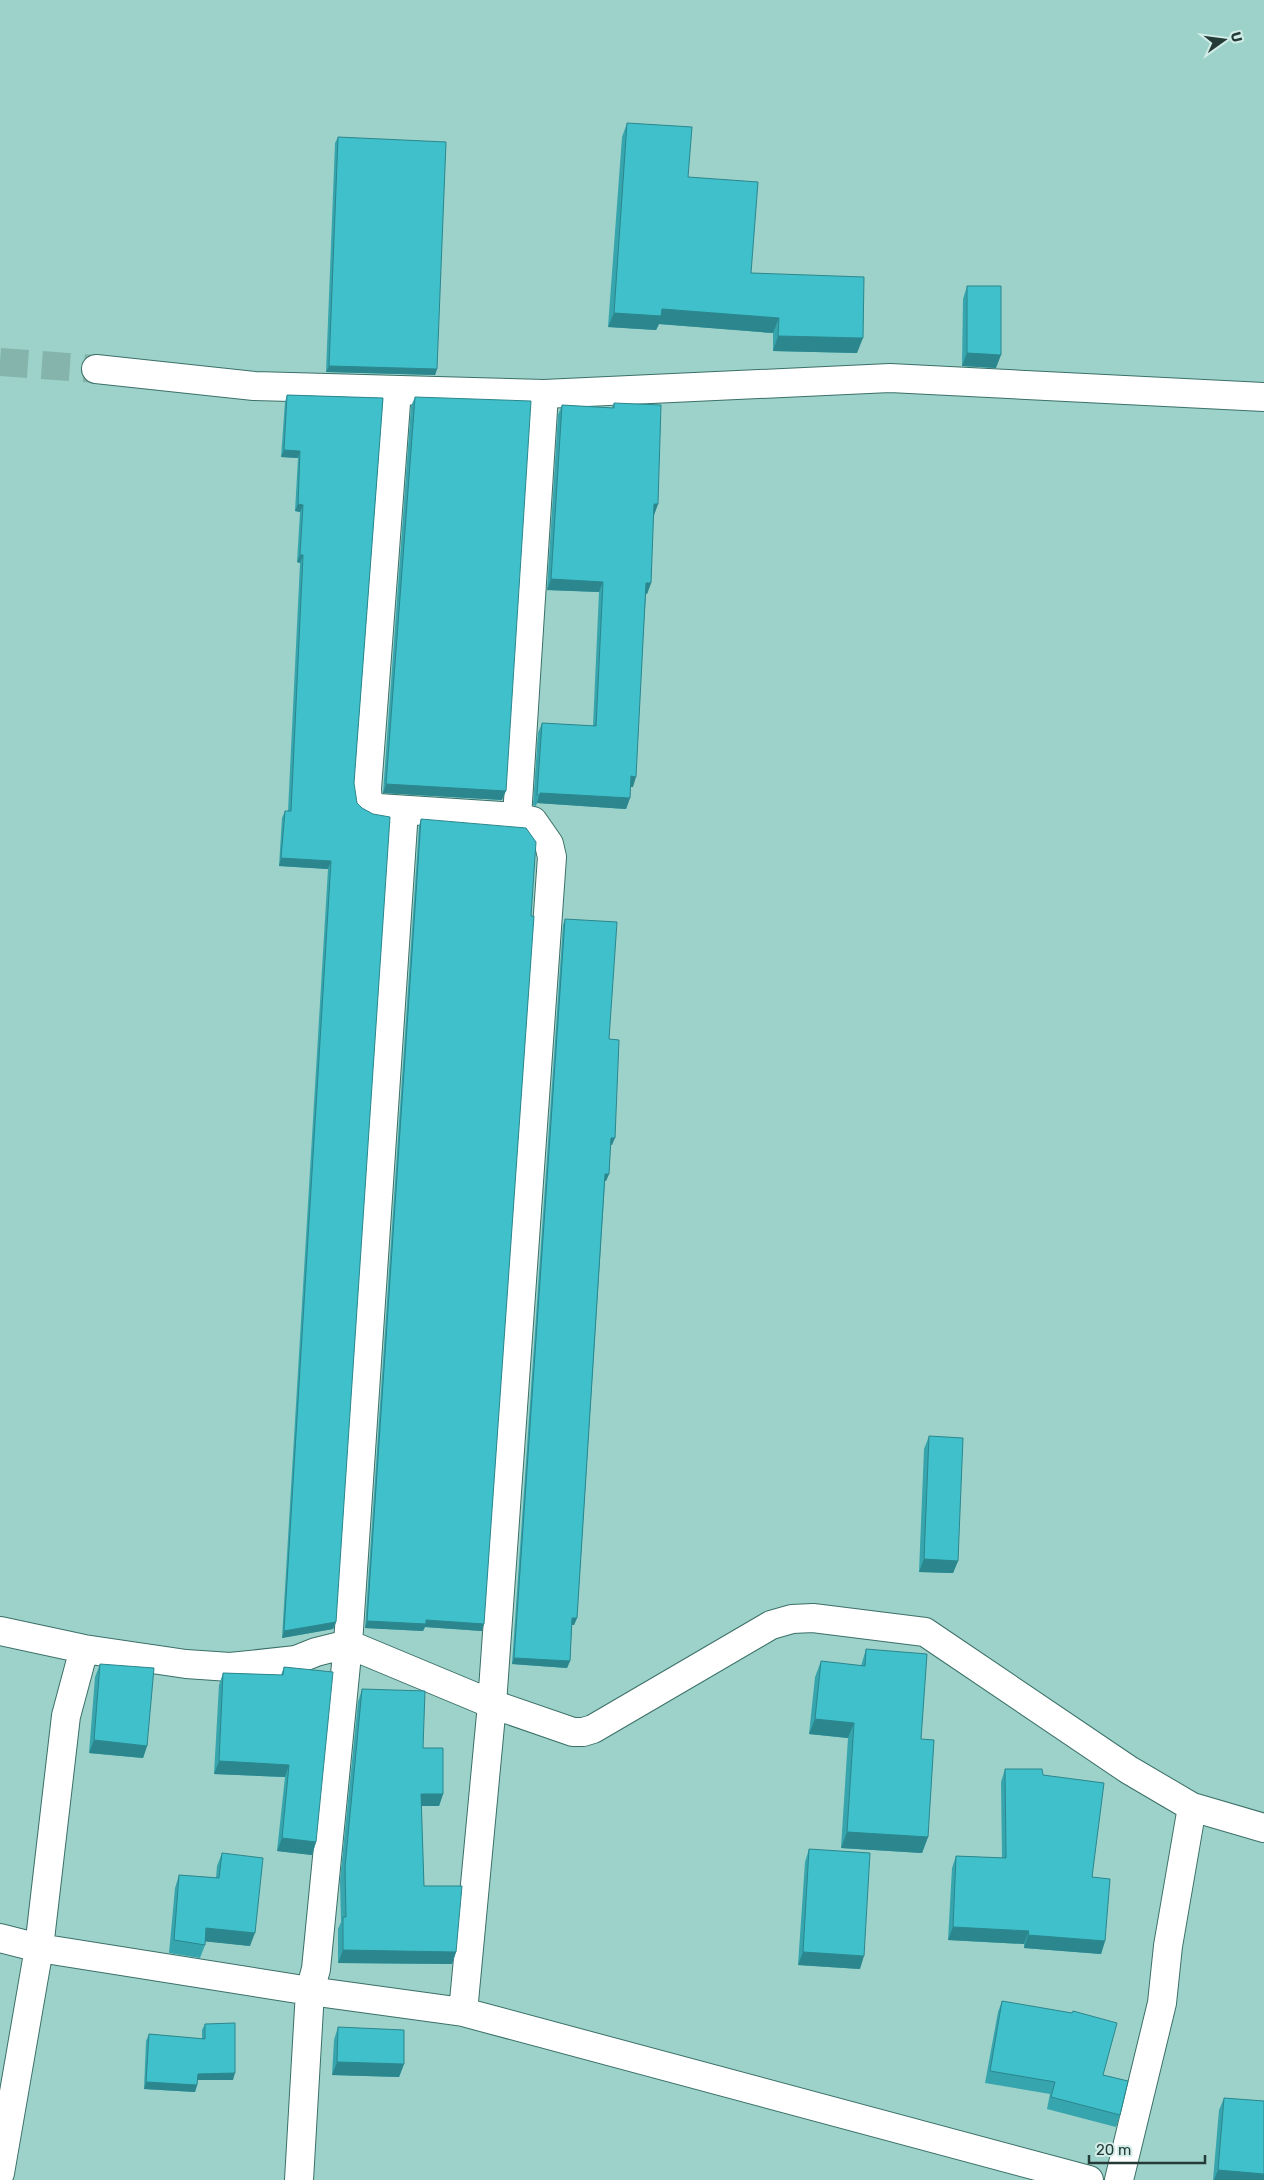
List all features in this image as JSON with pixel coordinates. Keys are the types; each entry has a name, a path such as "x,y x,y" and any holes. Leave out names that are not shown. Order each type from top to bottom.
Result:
{"street":[{"path":"96,369 254,386 544,394 890,378 1264,397"},
{"path":"398,390 367,789 368,802 378,808 517,817 533,821 549,844 552,858 492,1704 463,2012"},
{"path":"517,817 544,394"},
{"path":"299,2180 310,1991 316,1969 348,1644 404,810"},
{"path":"0,1631 84,1649 186,1664 230,1667 296,1660 316,1652 348,1644 492,1704 573,1732 583,1732 592,1729 771,1625 792,1619 813,1618 925,1632 1129,1770 1192,1807 1264,1828"},
{"path":"0,2173 39,1948 66,1716 84,1649"},
{"path":"1119,2180 1162,2003 1168,1946 1192,1807"},
{"path":"0,1938 39,1948 310,1991 463,2012 1089,2180"}],"building":[{"path":"627,123 692,127 688,177 758,182 751,273 864,277 863,338 778,336 779,318 662,309 661,316 614,313"},
{"path":"338,137 446,142 437,369 329,366"},
{"path":"967,286 1001,286 1001,355 967,353"},
{"path":"287,395 383,398 354,783 357,803 362,808 373,814 390,817 336,1622 284,1631 331,861 281,858 285,811 291,811 303,555 300,555 303,505 298,504 300,451 284,450"},
{"path":"415,397 531,401 506,791 386,784"},
{"path":"614,403 661,405 658,504 654,504 651,583 646,583 636,777 631,776 630,798 540,793 540,795 537,795 542,723 596,726 603,582 551,579 562,405 614,408"},
{"path":"421,819 526,828 536,842 531,916 534,916 484,1624 426,1620 426,1624 367,1621"},
{"path":"565,919 617,922 609,1039 619,1040 615,1138 611,1138 609,1174 605,1174 577,1618 572,1618 570,1661 514,1658"},
{"path":"929,1436 963,1438 958,1561 924,1559"},
{"path":"866,1649 927,1654 921,1739 934,1740 928,1837 847,1832 854,1723 815,1719 821,1661 865,1666"},
{"path":"100,1664 154,1668 147,1746 94,1740"},
{"path":"284,1667 333,1672 316,1842 282,1838 289,1765 219,1761 223,1673 283,1675"},
{"path":"362,1689 425,1691 423,1748 443,1748 443,1794 421,1794 424,1886 462,1886 456,1952 343,1950 343,1917 346,1917 345,1867"},
{"path":"1005,1769 1042,1769 1043,1775 1104,1783 1092,1877 1110,1879 1105,1941 1028,1935 1029,1931 953,1927 956,1856 1006,1858"},
{"path":"809,1849 870,1853 864,1956 803,1952"},
{"path":"222,1853 263,1858 255,1933 206,1928 205,1945 174,1940 179,1875 219,1878"},
{"path":"1002,2001 1072,2013 1073,2011 1117,2023 1103,2075 1128,2081 1120,2115 1051,2097 1055,2082 990,2071"},
{"path":"235,2023 235,2073 198,2074 197,2085 146,2082 149,2034 205,2039 205,2024"},
{"path":"338,2027 404,2030 404,2064 337,2062"},
{"path":"1224,2098 1264,2101 1264,2174 1218,2170"}],"tunnel":[{"path":"0,362 96,369"}]}
